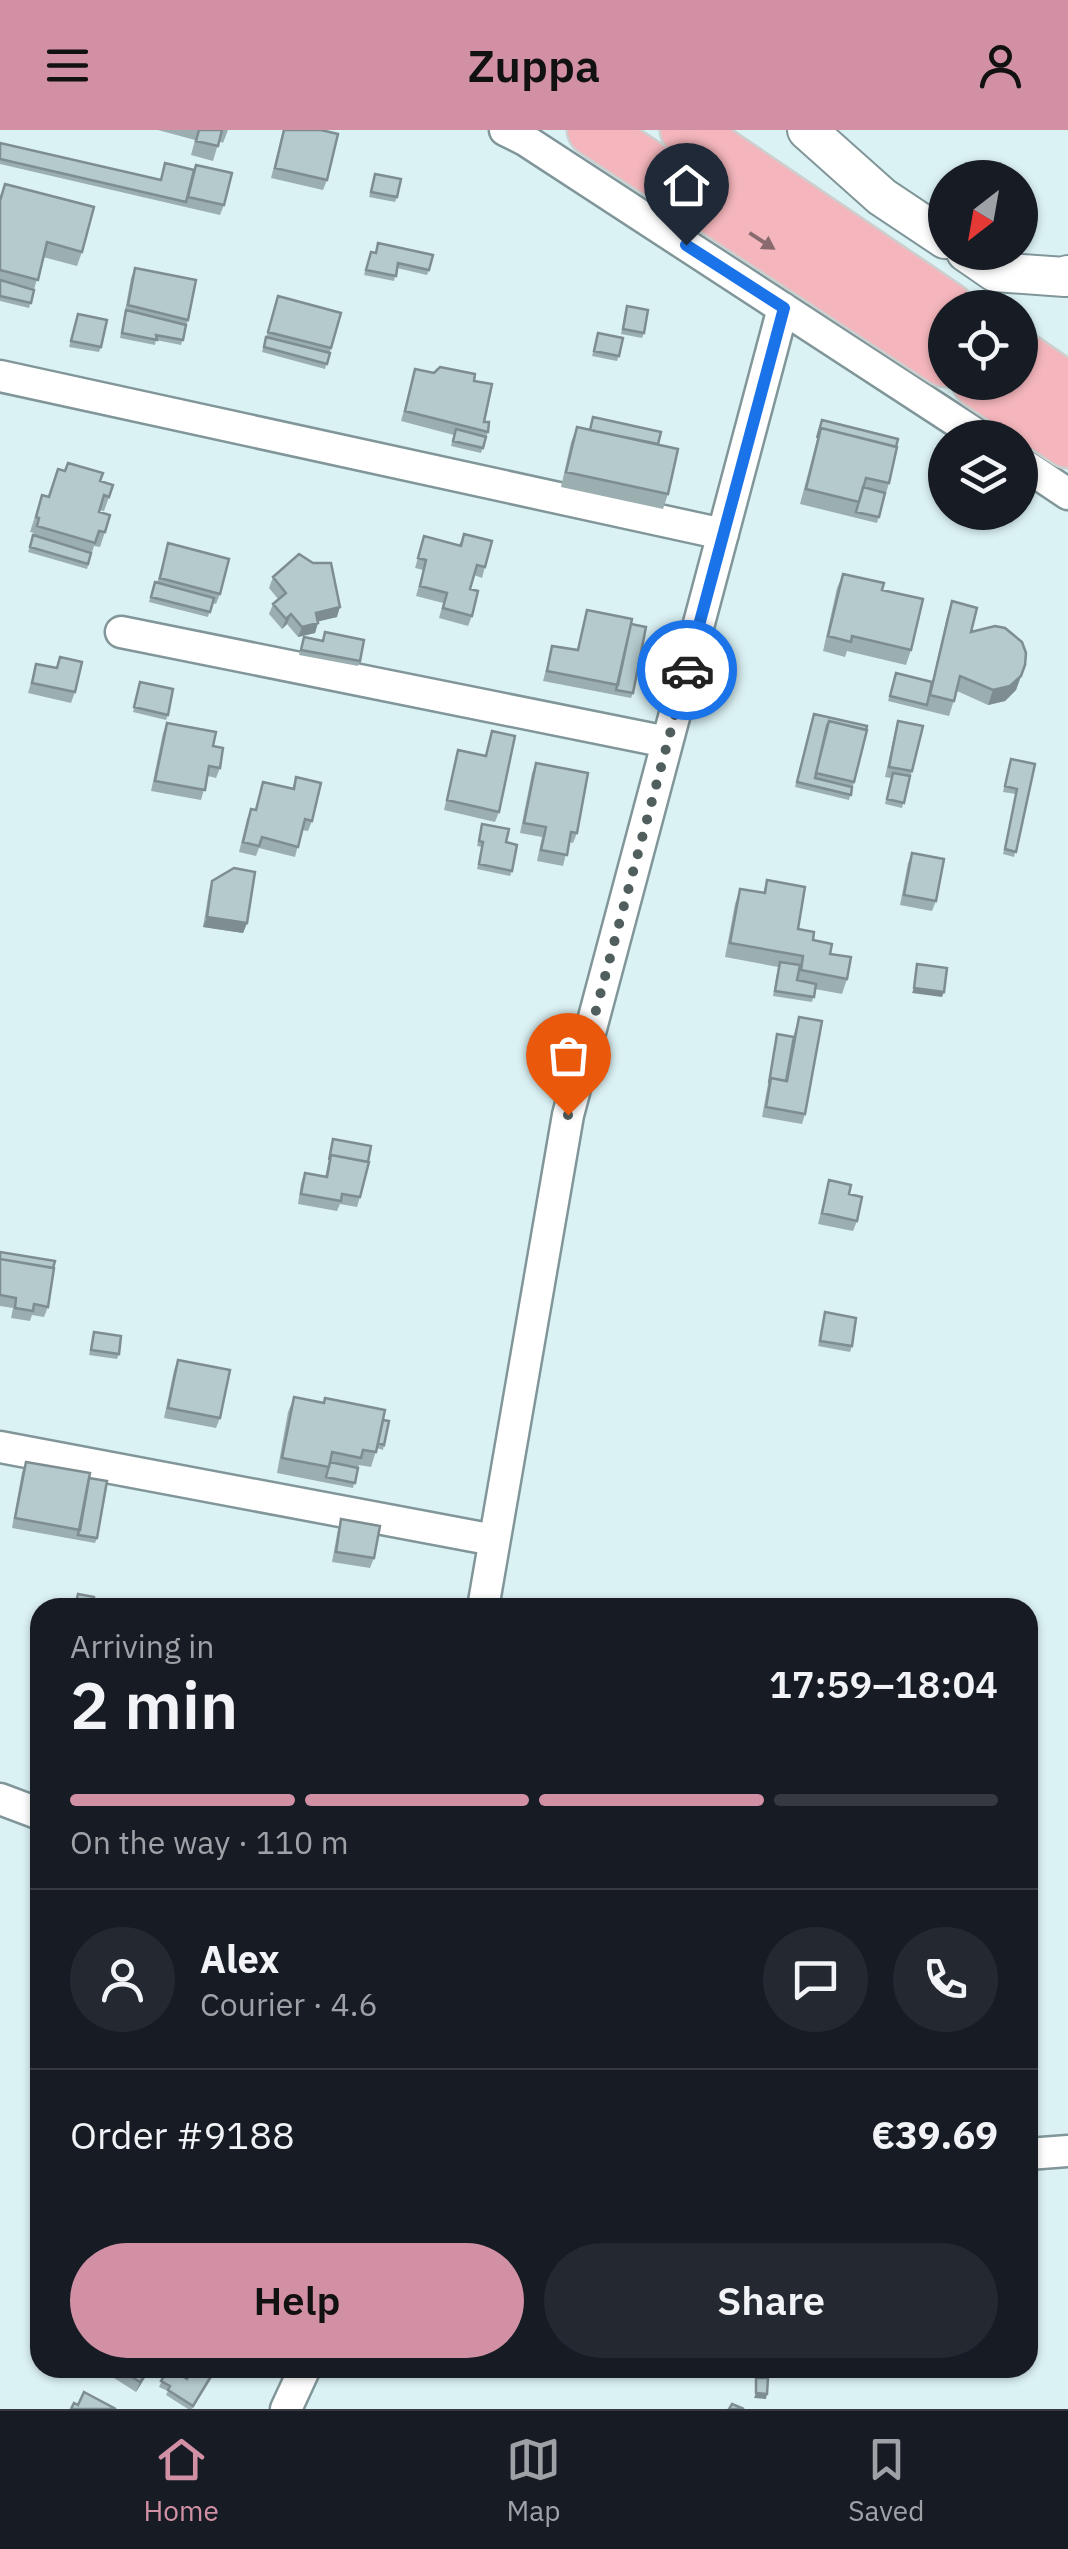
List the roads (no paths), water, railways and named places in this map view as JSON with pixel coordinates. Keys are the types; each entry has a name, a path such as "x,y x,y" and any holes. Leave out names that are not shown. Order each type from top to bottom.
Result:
{"highway":[{"path":"593,130 928,350"},
{"path":"686,130 928,294"},
{"path":"1038,368 1068,388"},
{"path":"1005,400 1068,442"}],"street":[{"path":"505,130 955,420"},
{"path":"806,130 882,197 928,228"},
{"path":"992,270 1065,277 1068,274"},
{"path":"485,1598 568,1115 784,308"},
{"path":"0,376 723,534"},
{"path":"1038,474 1068,494"},
{"path":"121,632 667,742"},
{"path":"0,1447 494,1540"},
{"path":"0,1799 30,1810"},
{"path":"1038,2153 1068,2151"},
{"path":"286,2409 300,2378"}]}
